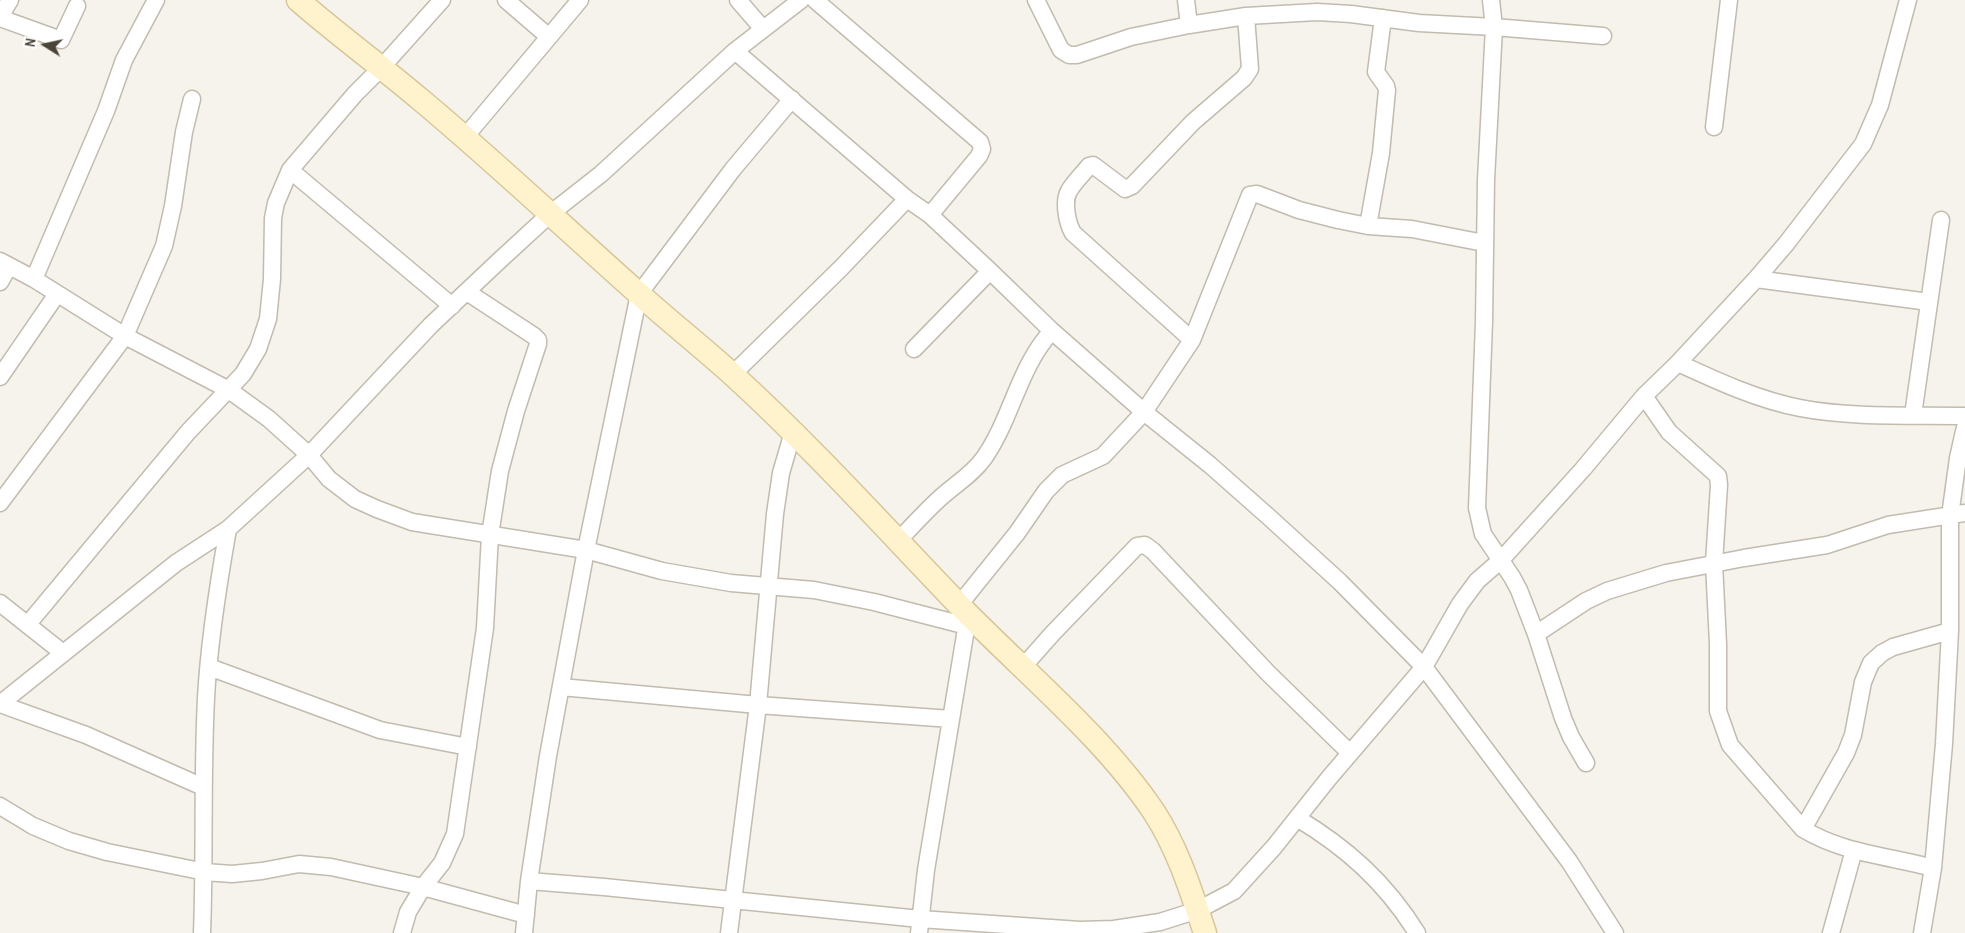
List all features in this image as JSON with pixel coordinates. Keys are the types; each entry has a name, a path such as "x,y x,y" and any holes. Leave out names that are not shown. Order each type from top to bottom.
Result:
{"street":[{"path":"10,0 0,18 61,40 77,6"},
{"path":"34,279 106,111 124,60 156,0"},
{"path":"28,624 188,432 243,374 258,349 268,319 272,279 273,218 276,204 290,170 355,94 442,0"},
{"path":"506,0 549,37"},
{"path":"465,137 580,0"},
{"path":"738,0 763,29"},
{"path":"0,704 176,564 228,529 309,455 430,325 550,214 601,174 736,51 801,0"},
{"path":"815,0 980,142 982,149 980,156 930,215"},
{"path":"1036,0 1061,50 1069,55 1077,55 1131,37 1189,25 1246,16 1318,12 1351,14 1419,23 1603,36"},
{"path":"1186,0 1189,25"},
{"path":"1492,0 1494,27 1484,243 1484,322 1477,508 1483,534 1519,590 1536,634 1563,718 1571,737 1586,763"},
{"path":"1714,127 1729,0"},
{"path":"529,881 732,900 920,926 1080,930 1114,929 1160,922 1198,910 1234,891 1424,667 1460,604 1477,581 1501,560 1583,469 1644,396 1678,363 1756,279 1786,244 1863,144 1880,105 1908,0"},
{"path":"305,2 465,137 639,294 733,374 899,540 965,615 1063,708 1118,766 1154,812 1179,857 1205,933"},
{"path":"1192,340 1073,233 1068,224 1067,216 1068,192 1089,166 1093,165 1125,189 1132,186 1193,122 1244,78 1250,69 1246,16"},
{"path":"1368,226 1381,153 1387,90 1376,72 1383,18"},
{"path":"736,51 908,199 930,215 1052,331 1144,412 1210,465 1367,608 1424,667 1569,861 1615,933"},
{"path":"0,503 125,336 164,246 173,206 184,132 192,99"},
{"path":"524,933 529,881 548,756 586,550 639,294 733,168 792,99"},
{"path":"290,170 452,306"},
{"path":"920,926 965,615 1046,491 1062,475 1103,456 1144,412 1192,340 1250,195 1257,194 1299,210 1338,220 1368,226 1412,230 1484,243"},
{"path":"733,374 908,199"},
{"path":"1913,415 1941,220"},
{"path":"0,282 5,264 34,279 125,336 229,390 269,419 309,455 329,479 355,499 412,522 586,550 662,570 768,588 814,590 874,602 965,615"},
{"path":"914,349 990,270"},
{"path":"1756,279 1929,302"},
{"path":"402,933 408,912 423,887 442,863 455,834 485,628 490,535 500,471 538,340 467,292"},
{"path":"0,377 56,294"},
{"path":"899,540 939,499 972,472 984,458 999,432 1040,344 1052,331"},
{"path":"1678,363 1762,398 1801,408 1843,413 1965,416"},
{"path":"1644,396 1669,432 1718,476 1720,485 1714,563 1718,644 1718,711 1730,745 1803,829 1818,839 1854,850 1901,859 1933,868"},
{"path":"1922,933 1933,868 1944,744 1958,515 1958,458 1965,427"},
{"path":"729,933 758,705 768,588 781,473 793,432"},
{"path":"1536,634 1586,601 1607,591 1666,573 1714,563 1827,545 1888,525 1924,518 1958,515"},
{"path":"202,933 205,872 203,788 206,696 216,602 228,529"},
{"path":"1022,668 1137,546 1145,545 1153,551 1268,673 1350,754"},
{"path":"0,603 63,653"},
{"path":"1803,829 1846,753 1853,735 1863,682 1871,663 1882,653 1893,647 1950,631"},
{"path":"209,667 380,730 468,747"},
{"path":"561,687 758,705 951,719"},
{"path":"0,704 86,734 203,788"},
{"path":"0,806 33,826 69,841 107,852 205,872 232,874 299,864 331,867 423,887 526,915"},
{"path":"1297,818 1328,837 1385,887 1417,933"},
{"path":"1832,933 1854,850"}]}
